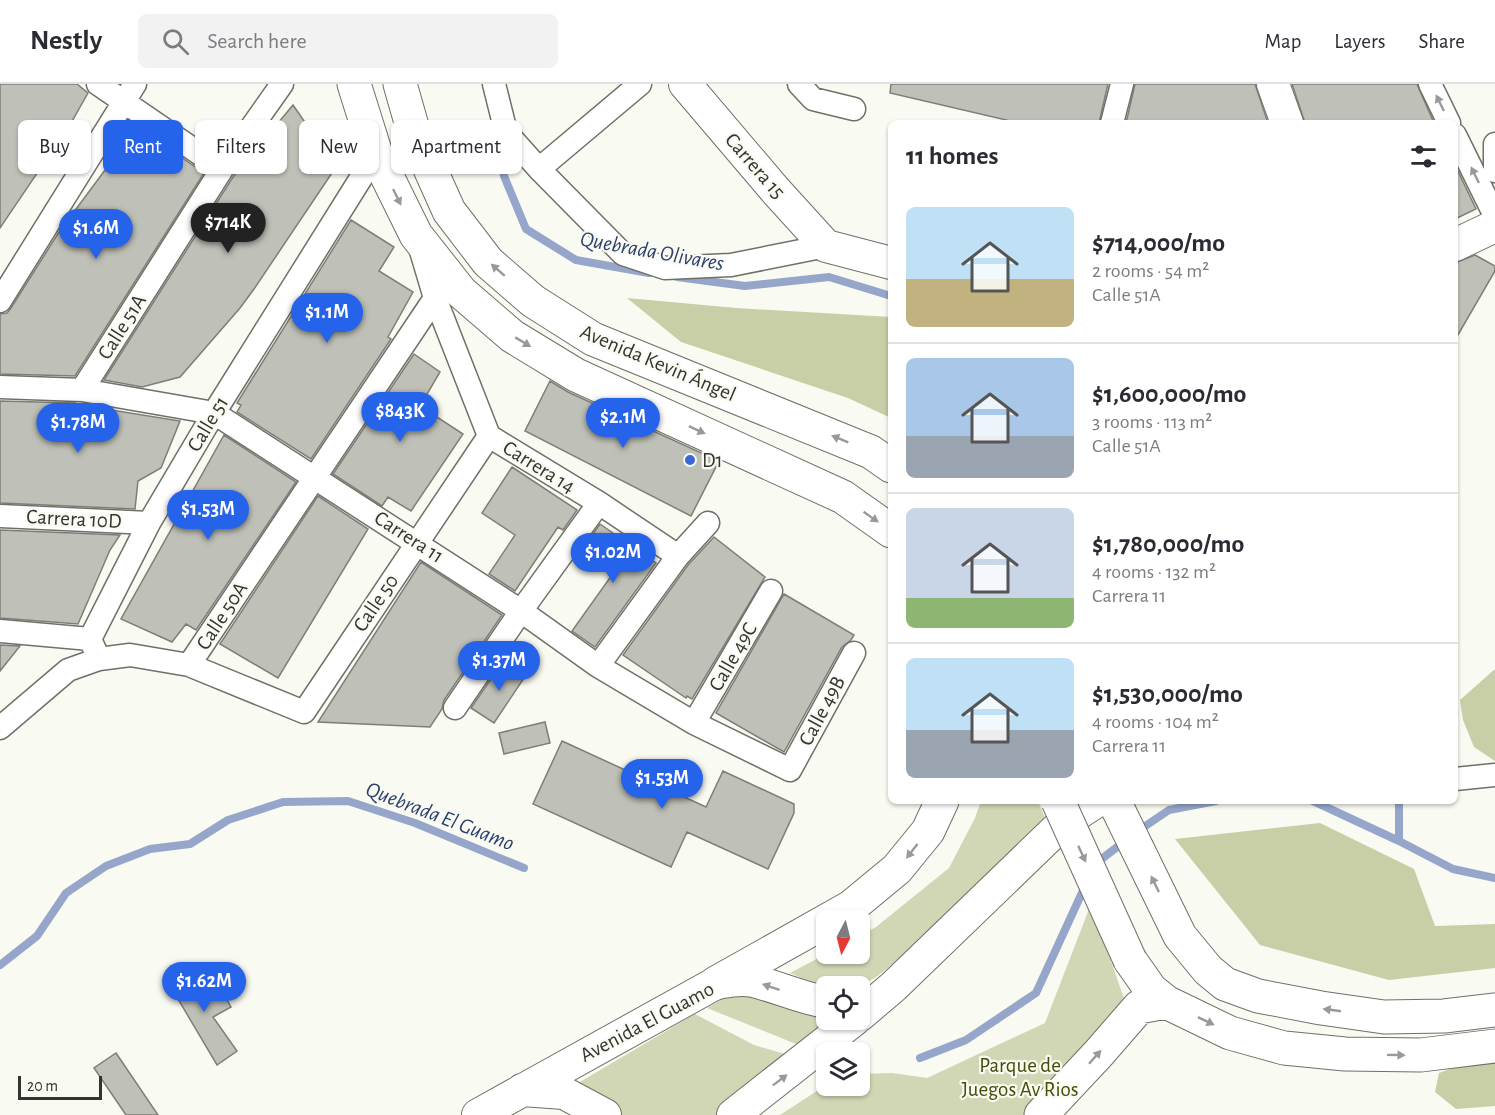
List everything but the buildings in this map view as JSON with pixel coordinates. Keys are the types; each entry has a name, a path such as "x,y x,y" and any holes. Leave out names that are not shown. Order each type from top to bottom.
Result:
{"main road":[{"name":"Avenida Kevin Ángel","path":"354,84 365,120"},
{"name":"Avenida Kevin Ángel","path":"400,84 414,134 449,211 488,262 533,301 593,339 884,459"},
{"name":"Carrera 15","path":"685,84 825,246"},
{"path":"1274,84 1286,120"},
{"name":"Avenida Kevin Ángel","path":"379,160 416,235 460,292 512,336 576,375 843,497 888,529"},
{"path":"1458,244 1495,226"},
{"path":"825,246 888,262"},
{"path":"716,983 851,907 897,869 928,831 941,804"},
{"path":"1059,804 1131,960 1151,990 1166,1002 1230,1033 1284,1048 1345,1054 1421,1055 1495,1046"},
{"path":"870,1007 1063,823 1093,804"},
{"path":"1115,804 1180,936 1208,970 1226,984 1258,996 1384,1017 1444,1016 1495,1010"},
{"name":"Avenida El Guamo","path":"478,1115 716,983 735,980 753,981 787,993 816,1000"},
{"path":"870,994 893,987"},
{"path":"1041,1115 1139,1007 1166,1002"},
{"path":"733,1115 841,1030"},
{"path":"522,1090 564,1093 605,1115"}],"street":[{"path":"98,84 129,92 195,147"},
{"name":"Calle 51A","path":"257,120 282,84"},
{"path":"494,84 506,132 623,254 665,268 731,265 825,246"},
{"path":"539,169 640,84"},
{"path":"799,84 813,99 854,109"},
{"path":"1113,120 1122,84"},
{"path":"1430,84 1448,120"},
{"path":"0,301 129,92"},
{"path":"1458,141 1495,216"},
{"path":"1495,144 1495,171"},
{"name":"Calle 51A","path":"82,390 219,174"},
{"name":"Calle 51","path":"94,649 149,523 214,413 363,174"},
{"name":"Carrera 14","path":"416,235 435,298 489,436 598,503 678,556"},
{"name":"Calle 50A","path":"189,665 435,298"},
{"name":"Carrera 11","path":"0,387 82,390 214,413 417,542 521,611 598,666 694,723 790,770"},
{"name":"Calle 50","path":"189,665 304,712 489,436"},
{"path":"455,708 598,503"},
{"name":"Carrera 10D","path":"0,516 149,523"},
{"path":"598,666 678,556 708,523"},
{"name":"Calle 49C","path":"694,723 771,591"},
{"path":"0,631 189,665"},
{"path":"0,728 94,649"},
{"name":"Calle 49B","path":"790,770 854,653"},
{"path":"1458,779 1495,775"}],"green space":[{"path":"627,298 736,308 888,317 888,417 848,398 681,342"},
{"path":"1495,669 1495,761 1474,747 1463,720 1460,700"},
{"path":"980,804 1039,804 1049,828 955,913 874,978 870,980 870,976 816,976 816,983 790,973 816,959 816,964 870,964 870,930 949,868"},
{"path":"1320,823 1414,869 1435,926 1495,924 1495,968 1389,980 1260,945 1175,839"},
{"name":"Parque de Juegos Av Rios","path":"1091,904 1127,1007 1039,1115 780,1115 816,1092 816,1096 870,1096 870,1074 892,1073 927,1078 1045,1023"},
{"path":"751,990 816,1009 816,1030 821,1030 801,1046 707,1008 729,995"},
{"path":"695,1014 754,1045 795,1057 722,1115 617,1115 568,1089"},
{"path":"1495,1060 1495,1106 1456,1109 1435,1092 1439,1073 1469,1062"}],"waterway":[{"name":"Quebrada Olivares","path":"504,174 526,229 576,260 649,273"},
{"name":"Quebrada Olivares","path":"677,277 745,286 829,277 888,295"},
{"name":"Quebrada El Guamo","path":"0,965 37,936 66,893 106,866 150,849 190,844 228,820 283,802 348,801 415,823 524,868"},
{"name":"Quebrada El Guamo","path":"1135,833 1169,810 1200,804"},
{"name":"Quebrada Olivares","path":"1319,804 1453,869 1495,878"},
{"name":"Quebrada Olivares","path":"1399,804 1399,841"},
{"name":"Quebrada El Guamo","path":"1095,864 1125,841"},
{"name":"Quebrada El Guamo","path":"920,1058 966,1040 1036,993 1086,884"}],"place":[{"name":"D1","path":"690,460"}]}
